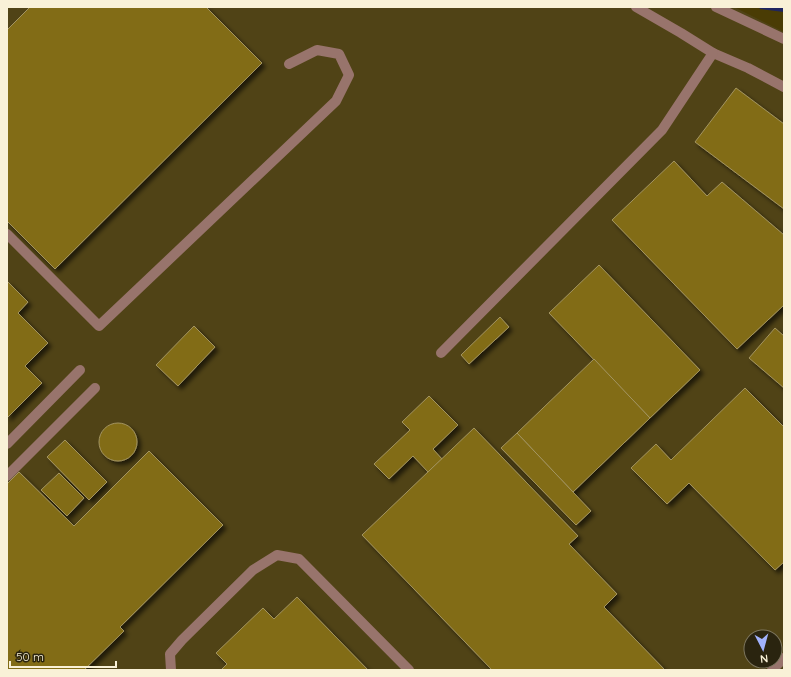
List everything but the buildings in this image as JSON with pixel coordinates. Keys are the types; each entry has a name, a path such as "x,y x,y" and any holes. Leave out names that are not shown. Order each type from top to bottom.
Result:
{"street":[{"path":"636,7 713,53 748,68 784,87"},
{"path":"716,7 784,39"},
{"path":"7,234 99,326 336,101 349,75 339,54 317,50 289,64"},
{"path":"441,353 662,130 713,53"},
{"path":"7,444 80,370"},
{"path":"7,476 95,388"},
{"path":"171,670 170,654 182,640 253,570 277,555 299,559 409,670"},
{"path":"772,670 784,658"}],"shaded area":[{"path":"7,7 734,7 784,32 784,670 7,670"}],"waterway":[{"path":"761,7 784,10"}]}
